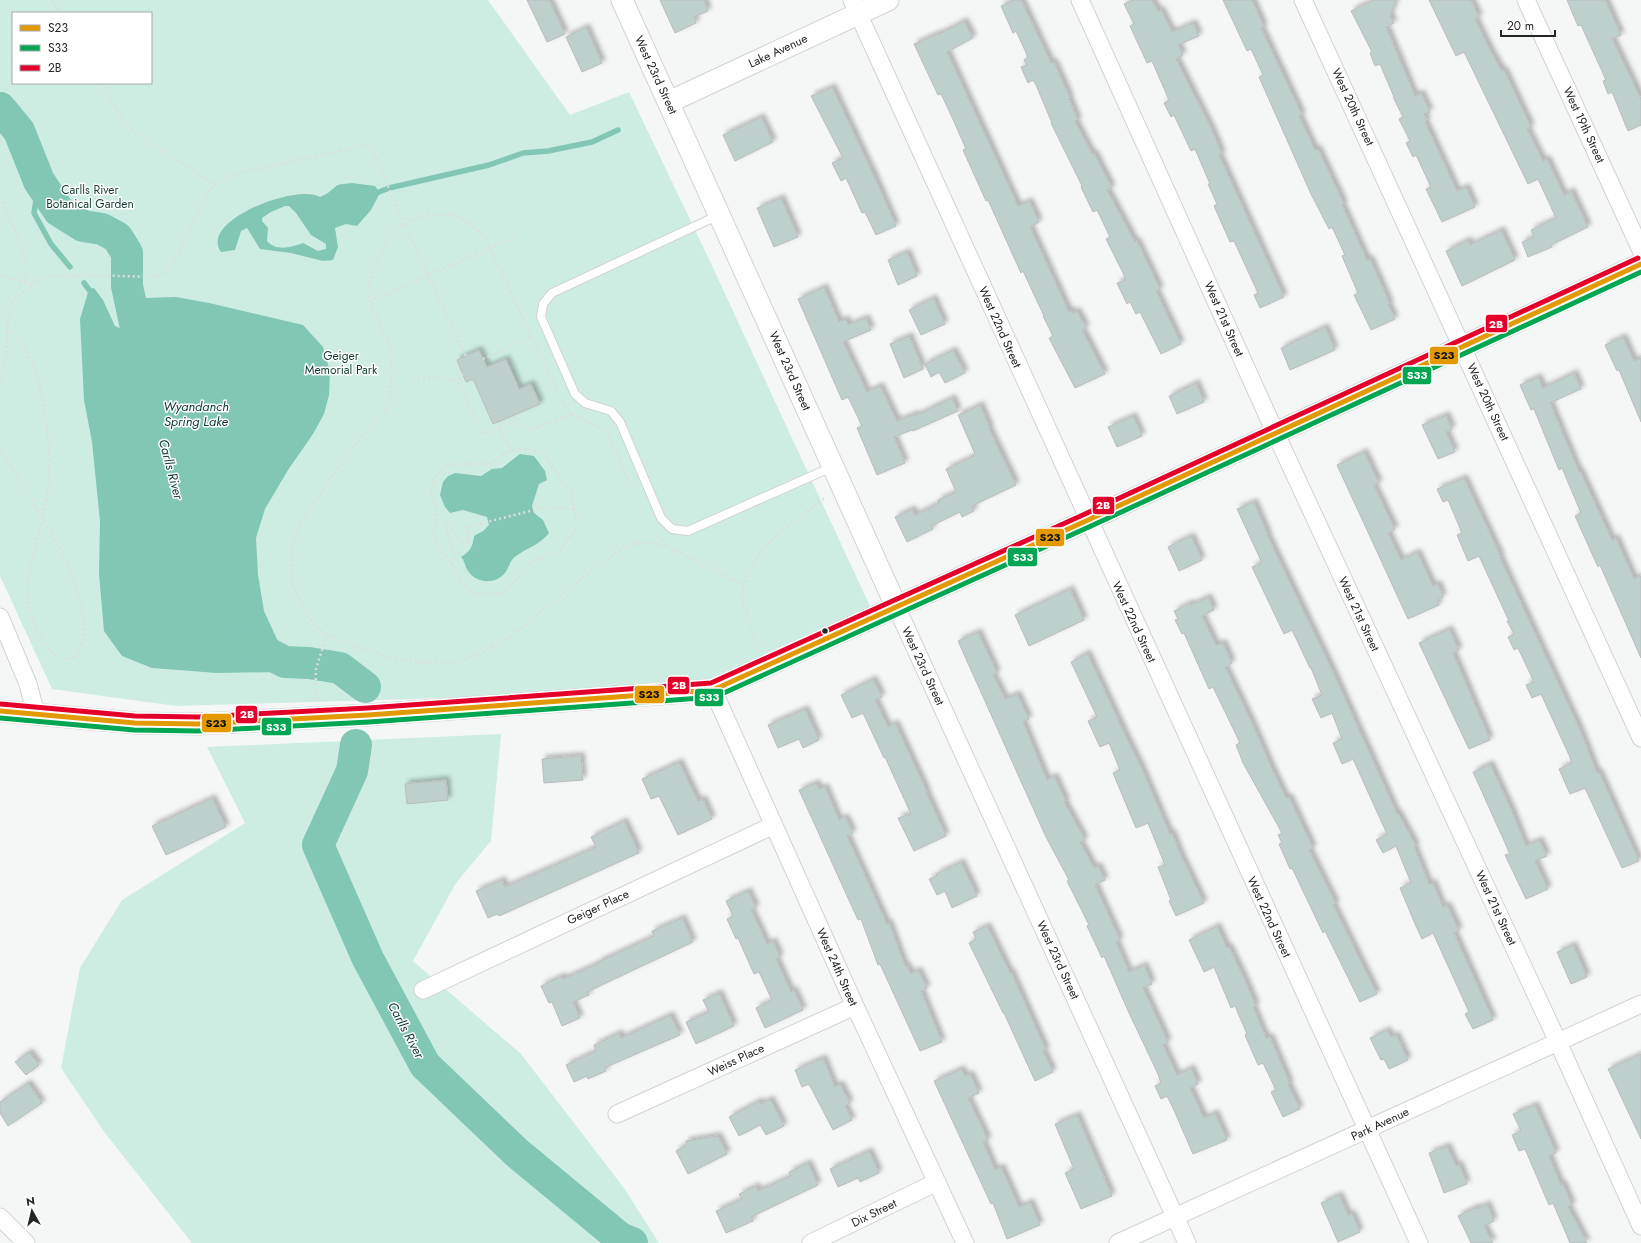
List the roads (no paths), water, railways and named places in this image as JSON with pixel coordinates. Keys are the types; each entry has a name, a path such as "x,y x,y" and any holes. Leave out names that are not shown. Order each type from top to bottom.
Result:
{"street":[{"name":"West 23rd Street","path":"622,0 896,606 1188,1243"},
{"name":"Lake Avenue","path":"669,102 855,7 888,0"},
{"name":"West 21st Street","path":"1080,0 1275,432 1558,1042 1641,1226"},
{"name":"West 20th Street","path":"1303,0 1641,738"},
{"name":"West 19th Street","path":"1526,0 1641,250"},
{"name":"West 22nd Street","path":"855,7 1366,1130 1419,1243"},
{"path":"0,711 135,723 180,725 313,718 713,690 1088,520 1275,432 1641,264"},
{"path":"0,617 28,684 36,714"},
{"name":"West 24th Street","path":"713,690 855,1006 965,1243"},
{"name":"Geiger Place","path":"422,990 774,824"},
{"name":"Park Avenue","path":"1118,1243 1641,1004"},
{"name":"Weiss Place","path":"617,1114 855,1006"},
{"name":"Dix Street","path":"811,1243 937,1182"},
{"path":"0,1217 26,1243"}],"lane":[{"path":"719,214 552,293 543,304 541,317 575,394 585,403 611,411 620,422 661,518 672,529 688,532 837,476"}],"water":[{"path":"352,183 375,186 380,193 371,210 357,226 346,224 335,228 338,247 333,260 323,261 291,253 260,249 247,228 241,231 235,250 221,252 218,240 224,228 236,217 253,208 273,200 292,195 308,194 320,197 341,184","holes":["285,206 289,206 296,213 311,235 326,244 326,249 318,251 303,243 280,248 275,247 267,241 268,228 262,221 262,218 271,212"]},
{"name":"Wyandanch Spring Lake","path":"127,286 146,298 176,297 209,303 303,325 323,347 330,372 329,395 324,414 313,434 288,470 265,509 256,538 258,575 264,611 282,650 285,662 277,672 217,673 152,668 122,656 104,631 99,574 100,521 92,442 84,400 80,319 89,289 94,288 103,300 115,326 124,330 129,329 134,324 120,291"},
{"path":"520,454 534,456 545,471 547,480 539,484 532,506 534,513 543,520 549,533 538,543 514,558 506,572 500,578 490,581 480,580 471,575 461,557 467,553 473,543 474,536 483,531 489,525 487,517 463,510 450,513 445,507 440,495 443,482 448,476 455,473 481,476 492,469 502,468"}],"waterway":[{"name":"Carlls River","path":"0,108 19,131 39,181 59,211 83,226 102,229 117,237 127,253 127,286 136,328"},
{"path":"374,194 389,188 489,165 523,153 548,151 592,142 618,130"},
{"path":"39,181 34,213 51,244 70,267"},
{"path":"84,283 93,295"},
{"name":"Carlls River","path":"246,642 285,662 309,663 340,668 365,687"},
{"name":"Carlls River","path":"356,745 352,771 318,845 368,959 425,1065 516,1152 620,1238 632,1243"}],"park label":[{"name":"Carlls River Botanical Garden","path":"90,197"},
{"name":"Geiger Memorial Park","path":"341,363"}]}
